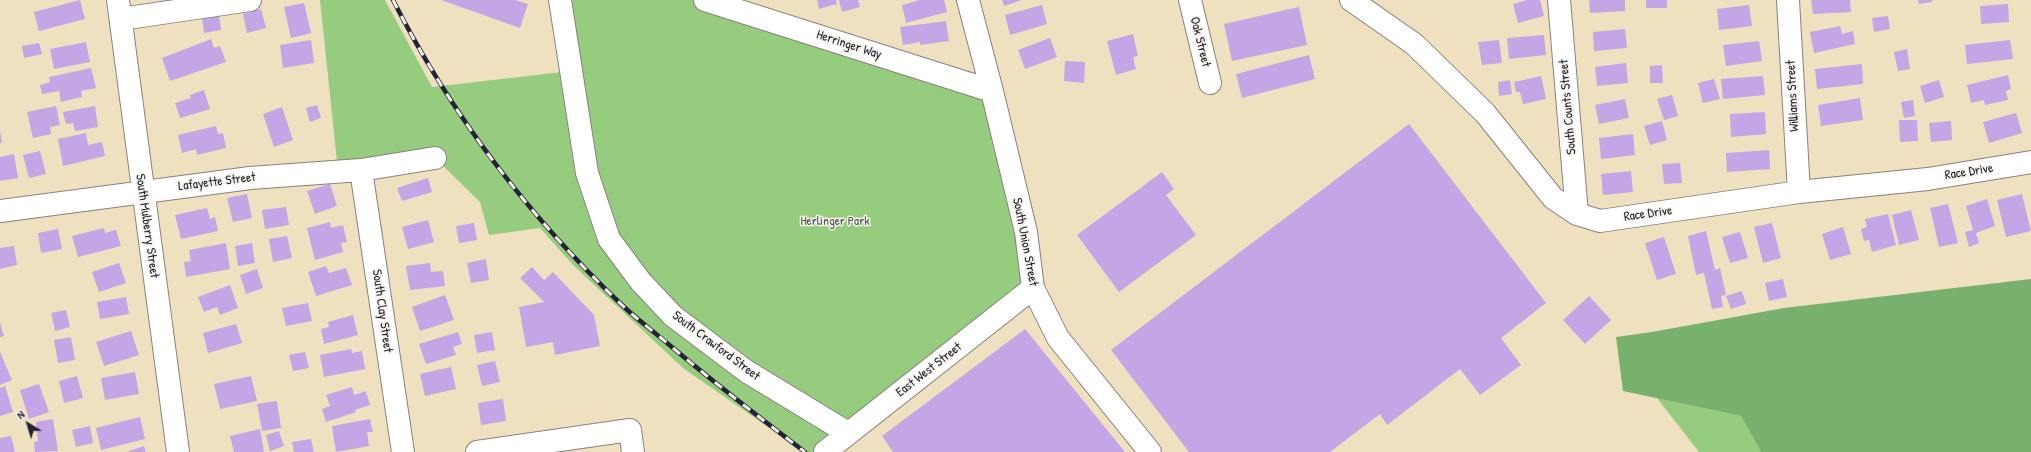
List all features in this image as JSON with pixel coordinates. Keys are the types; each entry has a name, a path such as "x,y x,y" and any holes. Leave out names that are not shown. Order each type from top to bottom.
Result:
{"street":[{"path":"120,10 250,0"},
{"name":"South Crawford Street","path":"560,0 587,173 609,239 641,282 673,316 746,371 848,433"},
{"name":"Herringer Way","path":"705,0 992,91"},
{"name":"South Union Street","path":"968,0 992,91 1026,232 1033,288 1058,338 1150,452"},
{"name":"Oak Street","path":"1190,0 1210,83"},
{"name":"Race Drive","path":"1351,0 1414,44 1485,112 1553,198 1577,214 1600,220 1799,192 1928,179 2031,162"},
{"name":"South Counts Street","path":"1559,0 1577,214"},
{"name":"Williams Street","path":"1788,0 1799,192"},
{"name":"South Mulberry Street","path":"120,10 142,191 178,452"},
{"name":"Lafayette Street","path":"0,211 142,191 250,178 361,170 435,158"},
{"name":"South Clay Street","path":"361,170 403,452"},
{"name":"East West Street","path":"825,452 1033,288"},
{"path":"477,452 630,430 633,452"}],"green space":[{"name":"Herlinger Park","path":"320,0 385,0 432,87 571,71 560,0 705,0 992,91 1033,288 825,452 804,452 683,368 573,265 540,228 489,235 480,202 435,158 338,171"},
{"path":"2031,279 2031,452 1761,452 1741,416 1623,391 1616,337 1784,308"},
{"path":"1657,398 1741,416 1761,452 1699,452"}],"building":[{"path":"80,0 85,19 39,31 34,12"},
{"path":"441,0 515,0 528,4 520,28"},
{"path":"817,0 836,0 837,4 819,9"},
{"path":"839,0 858,0 860,7 842,12"},
{"path":"920,0 944,0 947,12 906,23 902,5"},
{"path":"1002,0 1022,0 1004,6"},
{"path":"1527,0 1540,0 1544,16 1518,23 1513,4"},
{"path":"1589,0 1625,0 1625,11 1590,13"},
{"path":"1646,0 1667,0 1667,8 1646,8"},
{"path":"1811,0 1850,0 1851,12 1813,14"},
{"path":"1918,0 1932,0 1932,2 1919,4"},
{"path":"304,3 311,33 291,38 284,7"},
{"path":"2008,4 2009,22 1981,24 1980,6"},
{"path":"1042,5 1047,24 1010,35 1005,15"},
{"path":"1749,5 1752,26 1719,30 1717,9"},
{"path":"1299,7 1307,45 1232,61 1224,24"},
{"path":"261,9 266,28 247,33 243,14"},
{"path":"219,15 221,30 204,33 202,18"},
{"path":"1888,16 1890,29 1874,32 1872,18"},
{"path":"946,21 949,41 920,45 920,42 903,45 900,27"},
{"path":"1840,26 1842,34 1853,31 1855,44 1814,53 1810,32"},
{"path":"1625,29 1627,48 1594,51 1593,32"},
{"path":"1133,34 1138,56 1133,57 1136,69 1116,75 1107,41"},
{"path":"1544,35 1546,55 1509,59 1507,38"},
{"path":"1050,38 1057,57 1025,69 1018,50"},
{"path":"211,39 214,48 220,46 226,62 170,81 162,58"},
{"path":"311,40 314,63 283,68 280,45"},
{"path":"1499,40 1502,63 1482,65 1478,42"},
{"path":"2010,40 2013,59 1967,64 1965,45"},
{"path":"1759,41 1762,61 1726,66 1723,45"},
{"path":"86,42 90,62 54,69 50,49"},
{"path":"39,43 42,54 24,58 22,46"},
{"path":"1907,49 1910,69 1898,71 1894,52"},
{"path":"1309,55 1315,79 1242,98 1236,74"},
{"path":"1065,61 1085,62 1084,83 1064,81"},
{"path":"1626,63 1628,83 1597,86 1595,67"},
{"path":"1862,64 1863,84 1817,89 1815,69"},
{"path":"1662,65 1663,83 1650,83 1650,66"},
{"path":"91,68 96,88 81,91 82,97 61,102 59,91 42,94 40,85 50,82 49,77"},
{"path":"2008,75 2011,89 2006,91 2008,100 1985,105 1984,100 1971,103 1967,85"},
{"path":"1541,76 1546,99 1523,104 1520,92 1516,92 1514,82"},
{"path":"1763,76 1765,95 1723,99 1721,79"},
{"path":"1714,79 1720,99 1703,103 1698,83"},
{"path":"1510,80 1512,94 1499,96 1498,82"},
{"path":"1939,80 1944,97 1925,103 1920,86"},
{"path":"204,90 210,109 180,118 175,103 191,98 190,95"},
{"path":"1672,95 1678,116 1664,120 1657,99"},
{"path":"1860,98 1863,120 1821,126 1818,105"},
{"path":"1625,99 1629,118 1599,124 1595,105"},
{"path":"1913,100 1915,116 1904,118 1901,102"},
{"path":"317,105 321,118 310,122 306,108"},
{"path":"56,106 60,125 50,127 51,134 33,138 27,112"},
{"path":"95,106 98,127 75,131 73,123 66,124 63,112"},
{"path":"282,107 293,140 274,147 263,114"},
{"path":"1765,112 1766,134 1731,137 1730,114"},
{"path":"2016,113 2022,133 1989,143 1983,122"},
{"path":"1899,120 1917,120 1918,141 1900,142"},
{"path":"1662,121 1667,140 1650,145 1644,126"},
{"path":"1951,121 1952,140 1931,142 1929,123"},
{"path":"1409,124 1546,303 1501,338 1521,365 1480,395 1460,369 1387,425 1380,414 1330,452 1189,452 1111,350"},
{"path":"216,126 218,134 223,133 226,148 197,155 196,149 182,153 178,135"},
{"path":"0,131 2,143 0,143"},
{"path":"86,133 88,145 102,142 105,156 63,166 58,139"},
{"path":"1633,134 1635,155 1601,159 1599,138"},
{"path":"1769,150 1770,169 1727,172 1726,153"},
{"path":"40,151 46,174 29,178 23,155"},
{"path":"14,154 18,178 0,181 0,157"},
{"path":"1680,163 1682,183 1664,184 1662,164"},
{"path":"1631,171 1633,192 1603,195 1601,174"},
{"path":"1162,172 1174,189 1166,195 1196,235 1119,292 1077,235"},
{"path":"428,178 432,192 402,201 397,188"},
{"path":"330,184 337,206 315,214 307,191"},
{"path":"247,194 252,218 233,222 227,198"},
{"path":"2022,194 2031,231 2006,237 1997,200"},
{"path":"1987,199 1995,226 1976,233 1979,243 1969,247 1965,232 1973,230 1966,206"},
{"path":"1948,204 1958,243 1939,247 1930,208"},
{"path":"286,207 289,225 265,229 262,210"},
{"path":"207,208 210,219 215,217 218,231 181,239 175,215"},
{"path":"1911,210 1919,240 1899,245 1892,215"},
{"path":"1888,214 1896,245 1872,252 1869,240 1864,241 1861,229 1867,227 1865,219"},
{"path":"428,220 434,242 408,249 402,227"},
{"path":"330,222 331,228 343,225 347,242 341,243 343,252 315,260 307,228"},
{"path":"474,223 477,240 459,243 456,226"},
{"path":"1772,223 1781,258 1763,263 1754,227"},
{"path":"1843,227 1851,254 1830,260 1822,234"},
{"path":"104,228 105,233 116,230 121,246 78,257 72,236"},
{"path":"58,229 62,249 41,253 38,233"},
{"path":"1706,231 1715,270 1720,268 1726,295 1721,296 1723,307 1712,309 1704,273 1696,275 1688,236"},
{"path":"1740,232 1748,258 1730,263 1722,237"},
{"path":"287,236 292,258 273,262 269,239"},
{"path":"1664,237 1676,274 1657,280 1645,243"},
{"path":"226,243 230,269 186,277 184,262 191,261 189,250"},
{"path":"252,243 255,263 238,266 235,246"},
{"path":"14,246 17,265 0,269 0,248"},
{"path":"486,259 489,280 471,283 467,263"},
{"path":"119,263 126,283 99,292 92,272"},
{"path":"430,263 431,272 443,271 445,286 410,290 406,266"},
{"path":"326,266 329,273 346,268 352,285 316,296 308,272"},
{"path":"532,267 544,280 553,272 594,315 600,346 555,355 553,342 526,347 519,307 544,302 520,278"},
{"path":"257,269 263,288 246,294 240,275"},
{"path":"1783,279 1787,297 1769,301 1765,283"},
{"path":"230,285 238,308 220,315 217,307 204,312 198,297"},
{"path":"1742,291 1746,304 1731,309 1726,296"},
{"path":"445,295 454,320 420,331 412,307"},
{"path":"1589,296 1611,320 1585,344 1563,320"},
{"path":"126,297 129,314 100,319 97,302"},
{"path":"308,303 312,321 286,326 282,308"},
{"path":"66,310 70,327 55,331 51,313"},
{"path":"353,315 358,335 324,344 321,329 329,327 328,322"},
{"path":"0,322 4,336 0,337"},
{"path":"236,324 242,343 208,353 203,333"},
{"path":"1025,329 1125,452 893,452 882,436"},
{"path":"131,331 139,355 104,366 96,342"},
{"path":"458,332 462,344 453,347 456,355 426,364 419,344"},
{"path":"492,332 495,350 477,353 474,335"},
{"path":"71,337 75,360 58,363 54,340"},
{"path":"351,349 352,353 362,351 365,369 324,377 320,355"},
{"path":"0,352 12,380 0,385"},
{"path":"305,352 309,368 293,371 289,355"},
{"path":"495,361 500,382 482,386 477,365"},
{"path":"451,367 456,389 425,396 420,374"},
{"path":"135,372 139,394 105,400 101,378"},
{"path":"77,376 83,398 64,403 59,381"},
{"path":"251,376 257,401 220,409 214,384"},
{"path":"39,384 49,412 29,419 20,390"},
{"path":"5,386 13,412 0,416 0,388"},
{"path":"352,387 354,395 366,391 370,405 355,410 356,412 326,422 322,409 330,406 326,395"},
{"path":"503,399 506,421 481,425 478,403"},
{"path":"277,401 281,428 262,431 257,404"},
{"path":"140,417 145,439 101,450 96,428"},
{"path":"53,419 58,451 35,452 34,442 38,441 36,422"},
{"path":"370,419 373,432 367,432 369,446 336,452 332,426"},
{"path":"90,426 93,443 76,447 72,430"},
{"path":"260,429 264,452 234,452 230,436"},
{"path":"279,431 284,446 270,451 266,435"},
{"path":"11,436 15,452 0,452 0,438"},
{"path":"311,439 314,452 294,452 292,442"},
{"path":"144,446 146,452 126,452"}],"railway":[{"path":"393,0 416,43 467,124 524,201 556,237 635,317 722,388 805,452"}]}
